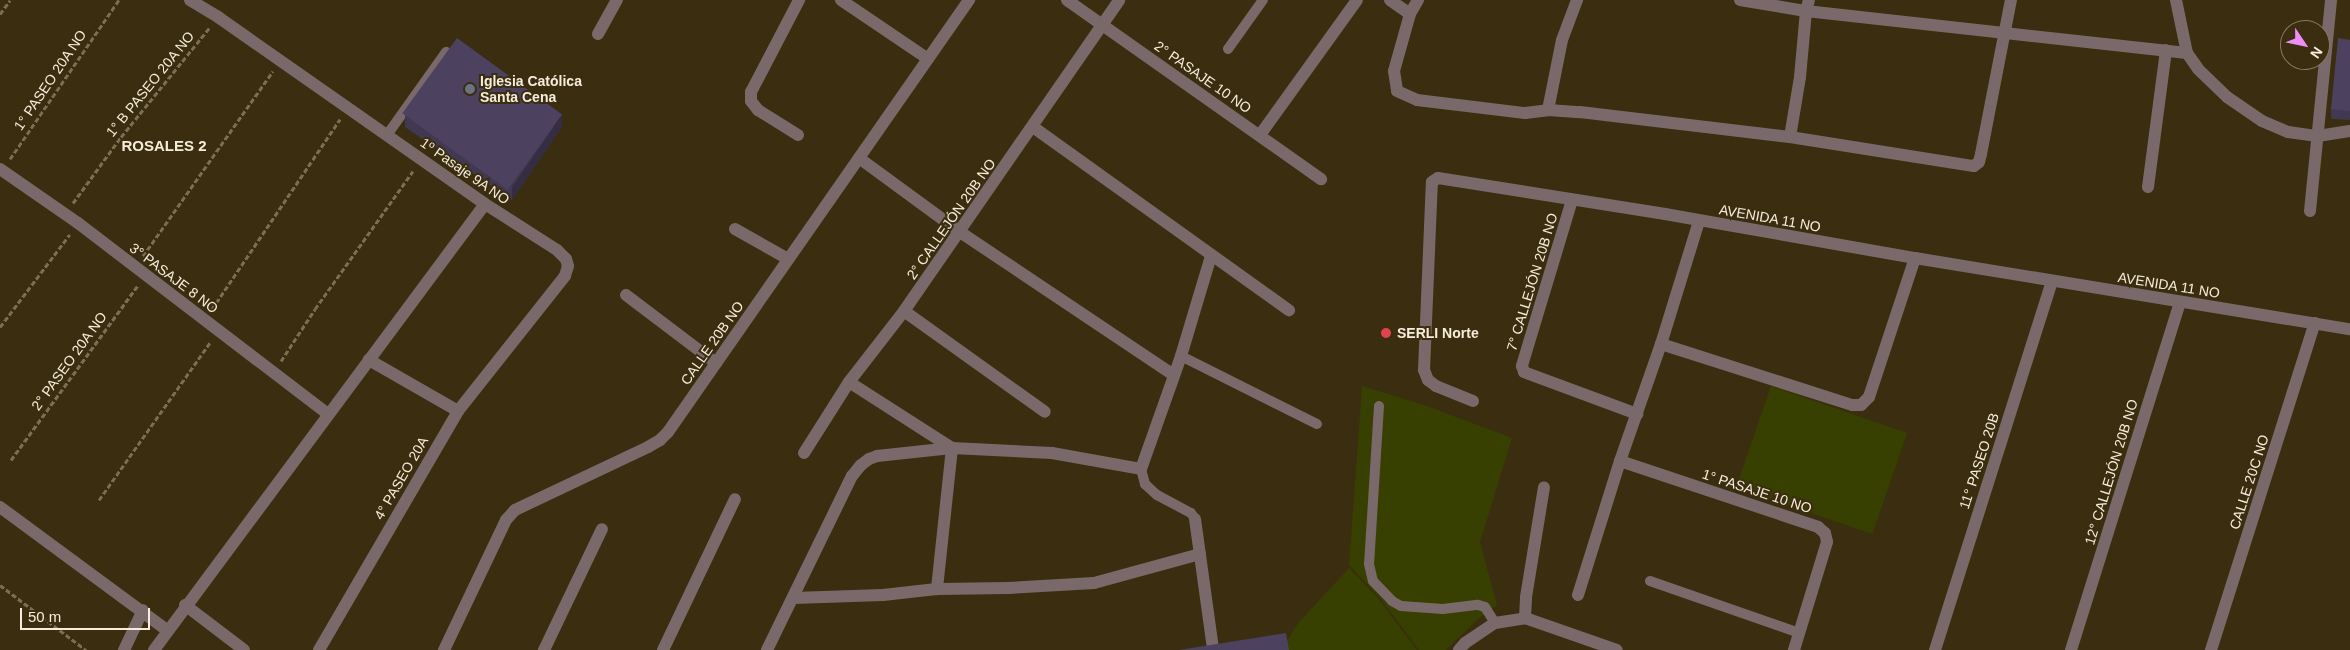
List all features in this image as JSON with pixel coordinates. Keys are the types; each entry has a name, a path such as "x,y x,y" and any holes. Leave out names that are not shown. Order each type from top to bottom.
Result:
{"street":[{"name":"1º Pasaje 9A NO","path":"190,0 218,16 485,204 557,250 566,259 568,266 565,276 458,411"},
{"path":"598,34 617,0"},
{"path":"798,135 758,110 750,100 751,92 799,0"},
{"path":"841,0 928,59"},
{"name":"CALLE 20B NO","path":"444,650 506,520 515,510 660,440 716,363 969,0"},
{"name":"2° PASAJE 10 NO","path":"1067,0 1321,179"},
{"name":"2° CALLEJÓN 20B NO","path":"804,453 849,382 904,311 960,232 1119,0"},
{"path":"1260,135 1357,0"},
{"path":"1390,0 1410,14"},
{"path":"1418,0 1410,14 1394,71 1397,91 1418,100 1525,113 1548,110 1580,112 1790,137 1974,166 1979,162 2012,0"},
{"path":"1548,110 1562,40 1577,0"},
{"path":"1740,0 1808,6 2005,33 2187,53"},
{"path":"2176,0 2187,53 2212,83 2262,121 2288,132 2318,136 2350,132"},
{"path":"2310,211 2332,0"},
{"path":"1790,137 1800,77 1808,6"},
{"path":"2148,187 2166,50"},
{"path":"1033,127 1289,310"},
{"path":"859,158 960,232 1174,375"},
{"name":"3° PASAJE 8 NO","path":"1,170 78,223 328,414"},
{"name":"AVENIDA 11 NO","path":"1473,401 1436,386 1428,380 1424,370 1432,182 1438,178 2350,329"},
{"name":"7° CALLEJÓN 20B NO","path":"1572,200 1522,366 1524,372 1637,414"},
{"path":"154,650 485,204"},
{"path":"1578,595 1620,461 1661,344 1699,220"},
{"path":"735,229 788,259"},
{"path":"767,650 852,476 861,465 877,456 952,448 1052,453 1141,469 1181,356 1211,256"},
{"path":"1661,344 1852,405 1861,405 1869,397 1915,258"},
{"name":"11° PASEO 20B","path":"1936,650 2052,281"},
{"path":"626,295 716,363"},
{"name":"12° CALLEJÓN 20B NO","path":"2071,650 2180,302"},
{"path":"904,311 1045,412"},
{"name":"CALLE 20C NO","path":"2211,650 2315,324"},
{"path":"369,360 458,411"},
{"path":"849,382 952,448"},
{"name":"4° PASEO 20A","path":"319,650 458,411"},
{"path":"937,589 952,448"},
{"name":"1° PASAJE 10 NO","path":"1620,461 1818,527 1825,533 1827,542 1794,650"},
{"path":"1525,618 1526,596 1544,487"},
{"path":"663,650 735,499"},
{"path":"0,507 168,630"},
{"path":"1195,519 1213,649"},
{"path":"544,650 602,529"},
{"path":"793,598 883,595 937,589 1008,588 1094,583 1200,554"},
{"path":"185,606 244,650"},
{"path":"124,650 143,610"},
{"path":"1458,650 1465,643 1495,623 1525,618 1615,650"}],"lane":[{"path":"1228,48 1263,0"},
{"path":"387,135 446,52"},
{"path":"1181,356 1318,424"},
{"path":"1379,406 1369,564 1373,581 1392,602 1401,606 1443,609 1478,605 1485,607 1495,623"},
{"path":"1141,469 1145,484 1157,495 1191,513 1195,519"},
{"path":"1650,582 1799,633"}],"path":[{"path":"0,14 10,0"},
{"name":"1° PASEO 20A NO","path":"1,170 119,0"},
{"name":"1° B PASEO 20A NO","path":"65,214 120,137 218,16"},
{"name":"2° PASEO 20A NO","path":"10,460 140,271 281,60"},
{"path":"205,320 348,108"},
{"path":"274,372 315,309 422,159"},
{"path":"0,327 78,223"},
{"path":"99,500 218,330"},
{"path":"0,585 86,650"}],"green space":[{"path":"1362,386 1424,405 1512,438 1480,542 1497,605 1479,618 1446,650 1419,650 1380,598 1349,565"},
{"path":"1771,386 1907,433 1872,534 1736,487"},
{"path":"1349,568 1378,598 1417,650 1288,650 1286,642 1299,622"}],"building":[{"name":"Iglesia Católica Santa Cena","path":"457,38 562,114 508,190 402,113"},
{"path":"2338,38 2350,40 2350,111 2331,109"},
{"path":"1286,633 1289,650 1179,650"}],"place":[{"name":"Iglesia Católica Santa Cena","path":"470,89"},
{"name":"SERLI Norte","path":"1386,333"}],"district":[{"name":"ROSALES 2","path":"164,146"}]}
